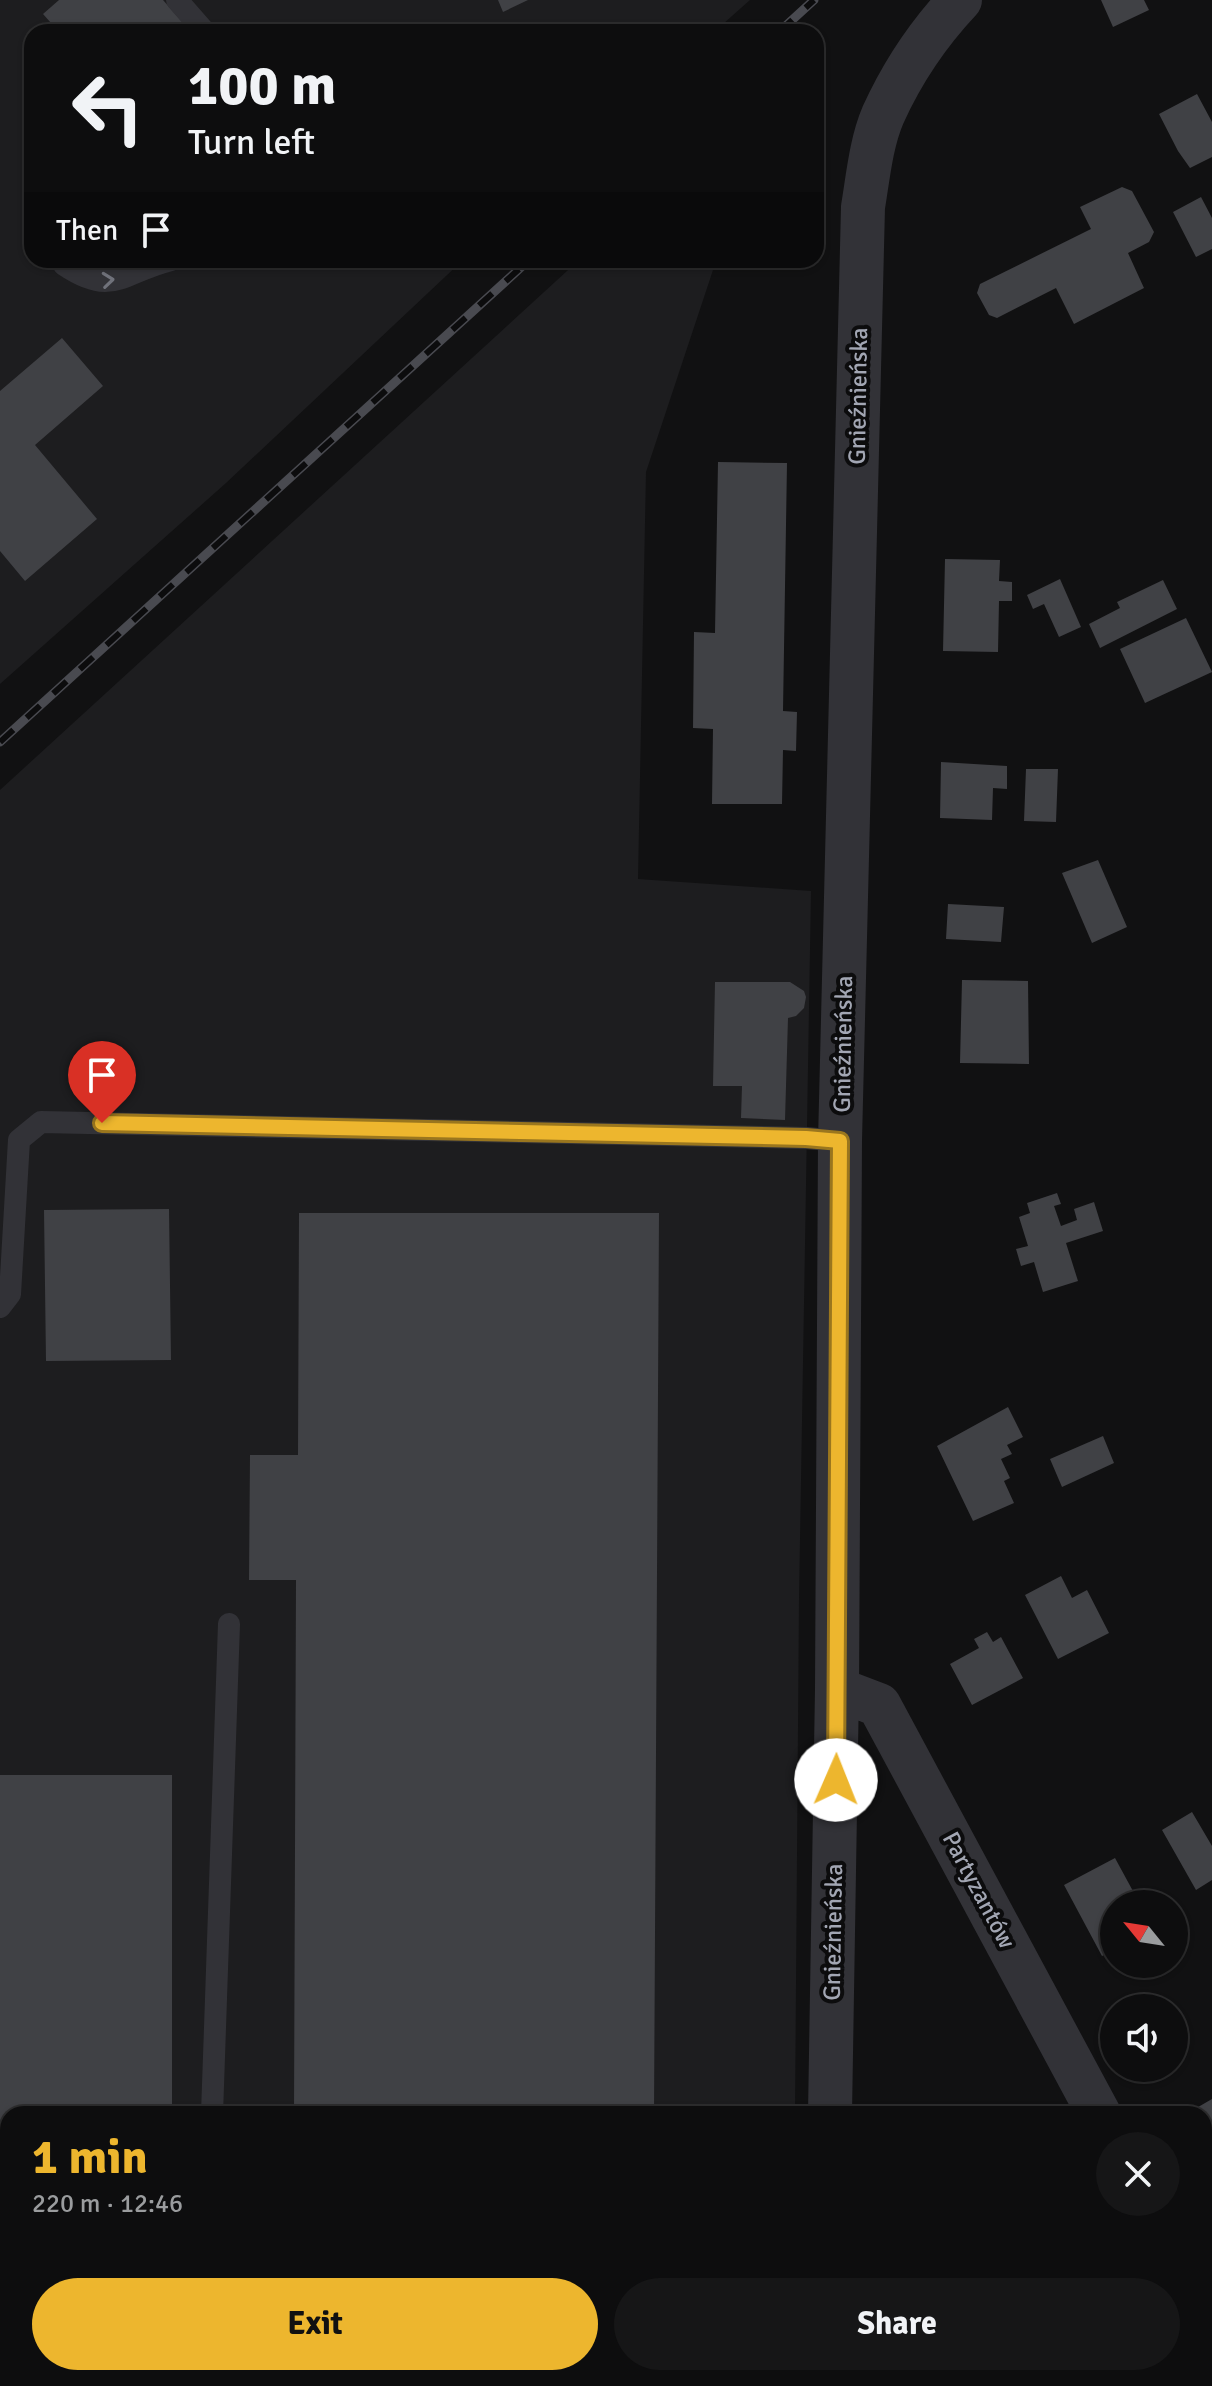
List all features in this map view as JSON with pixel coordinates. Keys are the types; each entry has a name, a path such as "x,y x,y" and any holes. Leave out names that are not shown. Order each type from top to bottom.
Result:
{"street":[{"name":"Gnieźnieńska","path":"830,2106 837,1689 840,1141 863,207 882,117 925,43 960,0"},
{"name":"Partyzantów","path":"837,1689 879,1705 1095,2106"}],"lane":[{"path":"177,0 198,24"},
{"path":"68,268 96,282 130,276 146,268"},
{"path":"0,1307 10,1294 19,1140 41,1122 840,1141"},
{"path":"212,2106 229,1624"}],"shaded area":[{"path":"0,0 750,0 723,24 24,24 24,268 454,268 226,483 0,684"},
{"path":"570,268 714,268 646,472 638,879 811,891 799,1599 795,2106 0,2106 0,790"}],"building":[{"path":"59,0 163,0 184,24 52,24 43,14"},
{"path":"498,0 528,0 503,12"},
{"path":"1101,0 1144,0 1149,10 1113,27"},
{"path":"1197,94 1212,122 1212,157 1190,168 1159,114"},
{"path":"1122,187 1132,191 1154,232 1149,242 1128,253 1144,288 1074,324 1056,288 997,318 989,315 977,293 980,284 1091,229 1080,207"},
{"path":"1201,197 1212,218 1212,249 1196,257 1173,212"},
{"path":"62,338 103,386 35,445 97,519 25,581 0,551 0,391"},
{"path":"718,462 787,463 783,711 797,712 796,751 783,750 782,804 712,804 713,729 693,728 694,632 715,633"},
{"path":"945,559 1000,560 999,581 1012,582 1012,601 999,601 998,652 943,651"},
{"path":"1060,579 1081,627 1059,637 1044,604 1033,609 1027,595"},
{"path":"1163,580 1177,609 1100,648 1089,624 1120,608 1117,602"},
{"path":"1186,618 1212,672 1145,703 1120,649"},
{"path":"941,762 1007,766 1007,789 993,788 992,820 940,818"},
{"path":"1026,769 1058,769 1056,822 1024,821"},
{"path":"1098,860 1127,927 1092,943 1062,873"},
{"path":"948,904 1004,907 1001,942 946,939"},
{"path":"962,980 1028,981 1029,1064 960,1063"},
{"path":"715,982 790,982 804,991 804,1008 796,1016 788,1018 785,1120 741,1118 742,1086 713,1086"},
{"path":"1057,1193 1061,1204 1054,1206 1061,1226 1077,1220 1074,1209 1094,1202 1103,1231 1066,1243 1078,1281 1043,1292 1034,1262 1021,1266 1016,1249 1028,1246 1019,1217 1030,1213 1027,1203"},
{"path":"169,1209 171,1360 46,1361 44,1210"},
{"path":"299,1213 659,1213 654,2106 294,2106 296,1580 249,1580 250,1455 298,1455"},
{"path":"1008,1407 1023,1437 1007,1445 1012,1454 1001,1459 1010,1478 1004,1481 1014,1503 973,1521 937,1446"},
{"path":"1103,1436 1114,1463 1062,1487 1050,1459"},
{"path":"1061,1576 1072,1598 1087,1590 1109,1633 1058,1659 1025,1595"},
{"path":"987,1632 993,1642 1001,1637 1023,1678 972,1705 950,1664 979,1648 974,1639"},
{"path":"0,1775 172,1775 172,2106 0,2106"},
{"path":"1192,1812 1212,1846 1212,1880 1196,1890 1162,1830"},
{"path":"1115,1858 1132,1890 1100,1890 1100,1952 1064,1885"},
{"path":"1212,2099 1212,2106 1200,2106"}],"railway":[{"path":"788,24 814,0"},
{"path":"0,742 520,268"}],"route":[{"path":"102,1123 840,1141 836,1780"}]}
